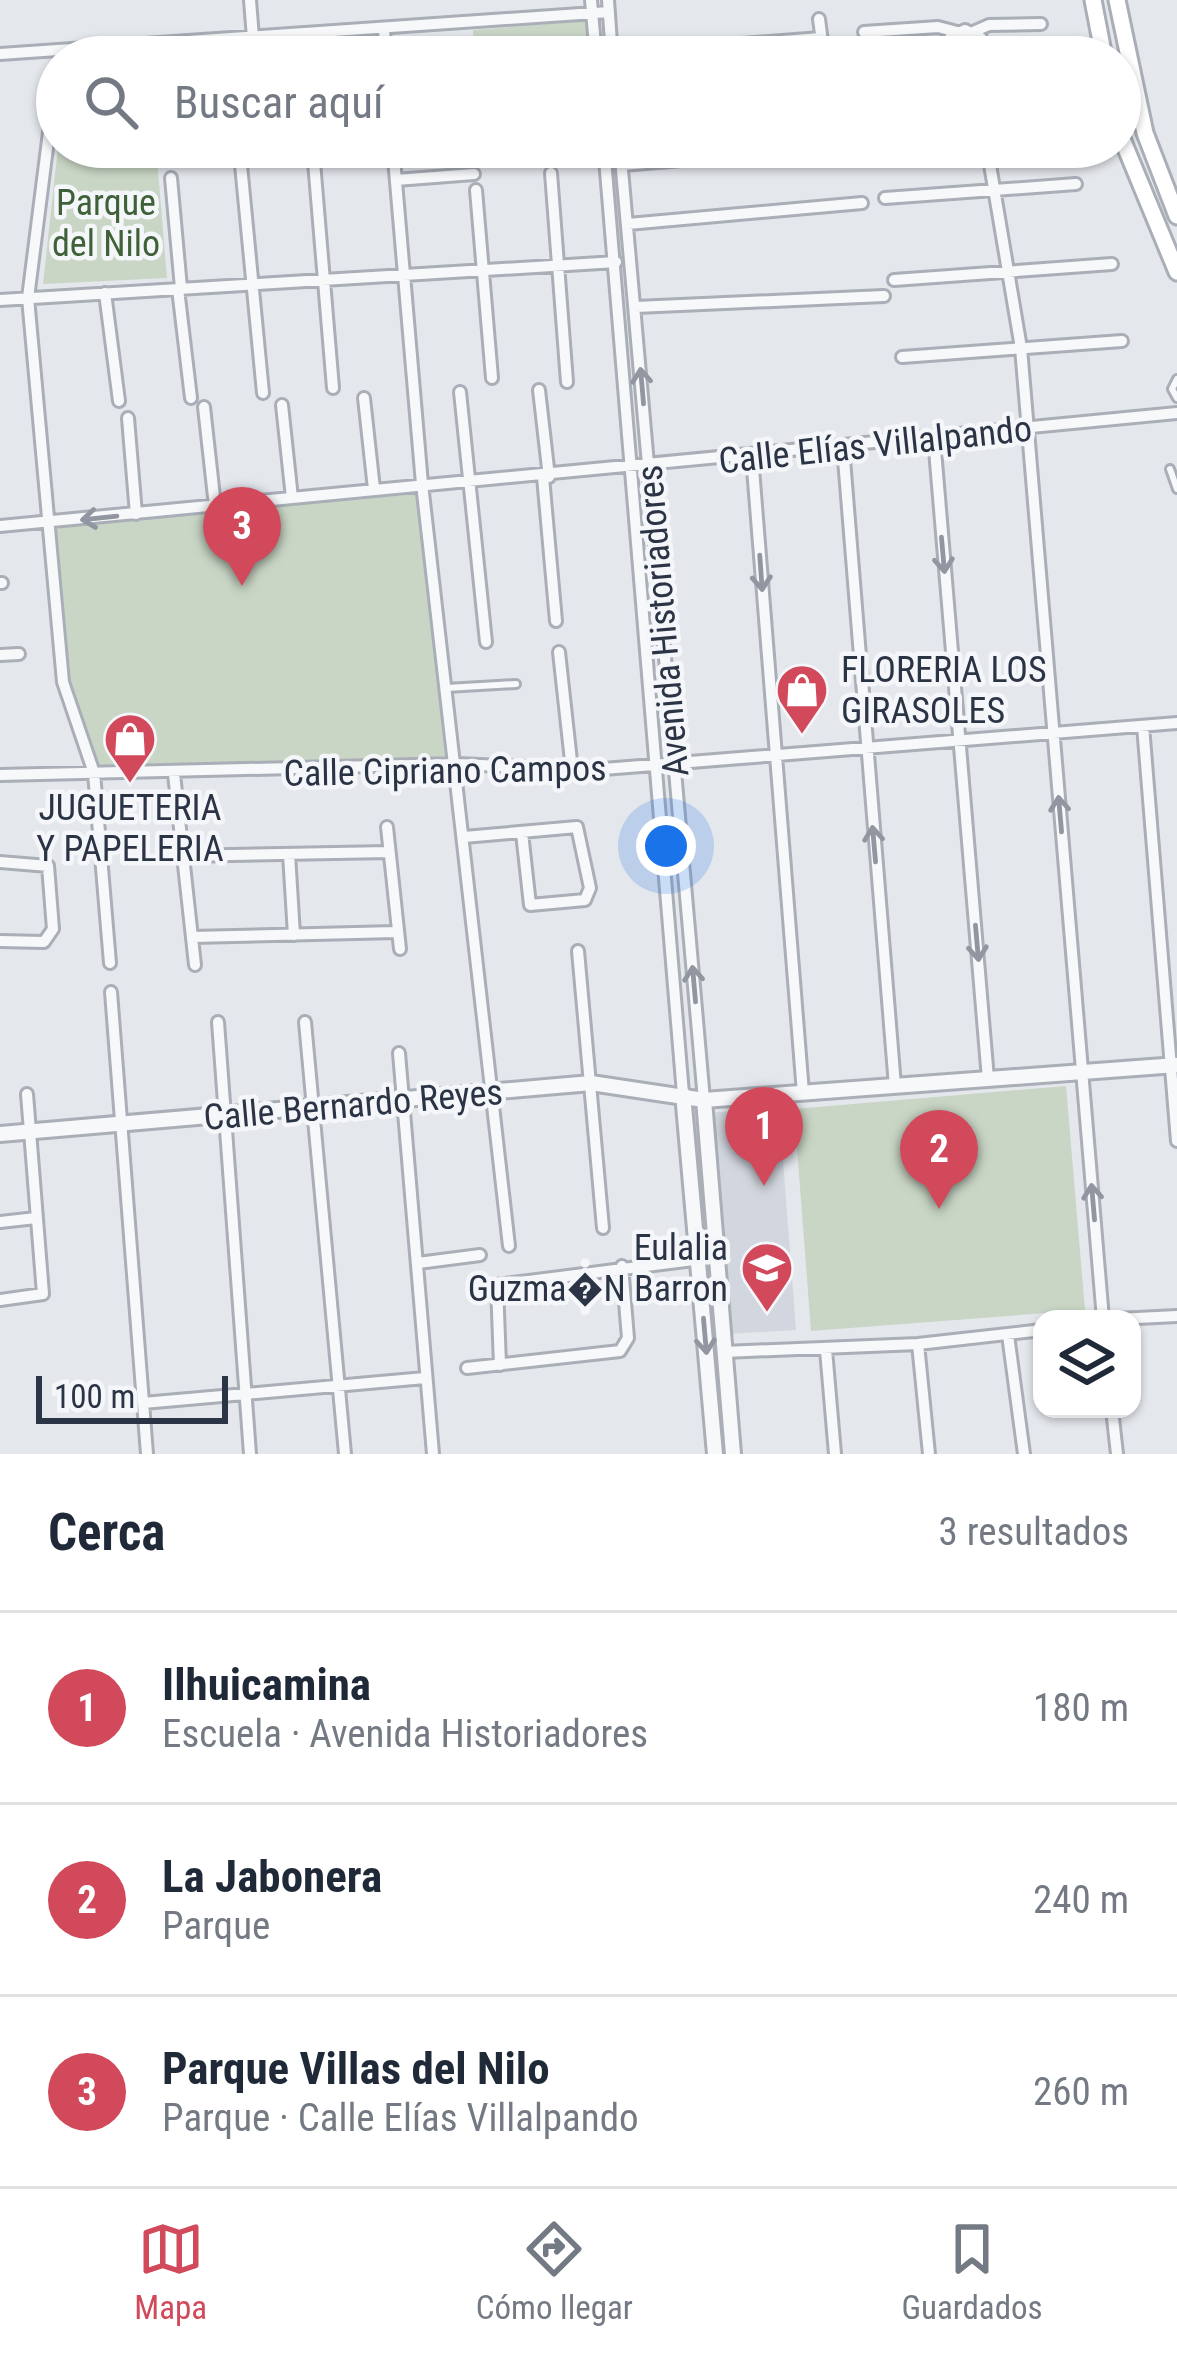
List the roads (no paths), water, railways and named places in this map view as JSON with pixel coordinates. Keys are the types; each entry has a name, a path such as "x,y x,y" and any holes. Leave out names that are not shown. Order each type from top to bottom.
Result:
{"main road":[{"path":"1093,0 1100,36"},
{"path":"1118,0 1125,36"},
{"path":"1141,113 1177,216"},
{"path":"1134,168 1177,272"}],"street":[{"path":"250,0 253,36"},
{"path":"592,6 594,36"},
{"path":"314,36 608,6 610,36"},
{"path":"819,19 821,36"},
{"path":"864,32 938,27 973,32 989,25 1042,24"},
{"path":"384,30 384,36"},
{"path":"952,36 957,32"},
{"path":"973,32 976,36"},
{"path":"0,54 36,55"},
{"path":"44,168 28,298 65,691 94,773 110,963"},
{"path":"241,168 263,393"},
{"path":"314,168 333,388"},
{"path":"395,168 422,484 509,1246"},
{"name":"Avenida Historiadores","path":"606,168 715,1454"},
{"name":"Avenida Historiadores","path":"622,168 733,1454"},
{"path":"991,168 1021,348 1102,1310"},
{"path":"550,173 567,382"},
{"path":"396,180 474,174"},
{"path":"171,178 191,398"},
{"path":"885,198 1076,184"},
{"path":"476,190 492,378"},
{"path":"628,224 862,203"},
{"path":"0,300 632,261"},
{"path":"894,280 1112,264"},
{"path":"105,293 119,401"},
{"path":"636,308 884,296"},
{"path":"902,358 1122,340"},
{"path":"539,389 556,621"},
{"path":"460,392 486,643"},
{"path":"364,398 374,489"},
{"path":"281,405 292,497"},
{"path":"204,407 214,506"},
{"name":"Calle Elías Villalpando","path":"0,526 1177,413"},
{"path":"128,418 136,514"},
{"path":"934,438 988,1079"},
{"path":"842,447 895,1086"},
{"path":"752,456 803,1093"},
{"path":"559,652 572,770"},
{"path":"0,655 19,654"},
{"name":"Calle Cipriano Campos","path":"0,775 457,764 572,770 775,758 1177,723"},
{"path":"1143,726 1177,1141"},
{"path":"174,774 195,965"},
{"path":"387,827 400,949"},
{"path":"464,837 522,833 580,829 590,888 585,900 530,905 522,833"},
{"path":"183,856 389,852"},
{"path":"289,854 295,934"},
{"path":"0,862 48,866 50,936 44,942 0,941"},
{"path":"192,937 396,932"},
{"path":"578,951 603,1228"},
{"path":"111,992 147,1454"},
{"path":"218,1022 250,1454"},
{"path":"305,1022 345,1454"},
{"path":"399,1053 433,1454"},
{"name":"Calle Bernardo Reyes","path":"0,1134 591,1083 704,1100 1173,1066"},
{"path":"0,1300 43,1294 27,1094"},
{"path":"0,1222 36,1218"},
{"path":"418,1263 480,1255"},
{"path":"500,1365 497,1285 717,1257"},
{"path":"467,1368 624,1348 622,1266"},
{"path":"1141,1318 1177,1316"},
{"path":"724,1352 918,1344 1033,1331"},
{"path":"1008,1335 1024,1454"},
{"path":"918,1344 929,1454"},
{"path":"826,1350 835,1454"},
{"path":"142,1402 425,1378"},
{"path":"1113,1418 1117,1454"}],"lane":[{"path":"1177,380 1172,388 1177,398"},
{"path":"1170,469 1177,489"},
{"path":"446,688 516,684"}],"place":[{"name":"Parque Villas del Nilo","path":"242,586"},
{"name":"FLORERIA LOS GIRASOLES","path":"802,736"},
{"name":"JUGUETERIA Y PAPELERIA","path":"130,785"},
{"name":"Ilhuicamina","path":"764,1186"},
{"name":"La Jabonera","path":"939,1209"},
{"name":"Eulalia Guzma�N Barron","path":"767,1314"}],"park label":[{"name":"Parque del Nilo","path":"106,222"}]}
